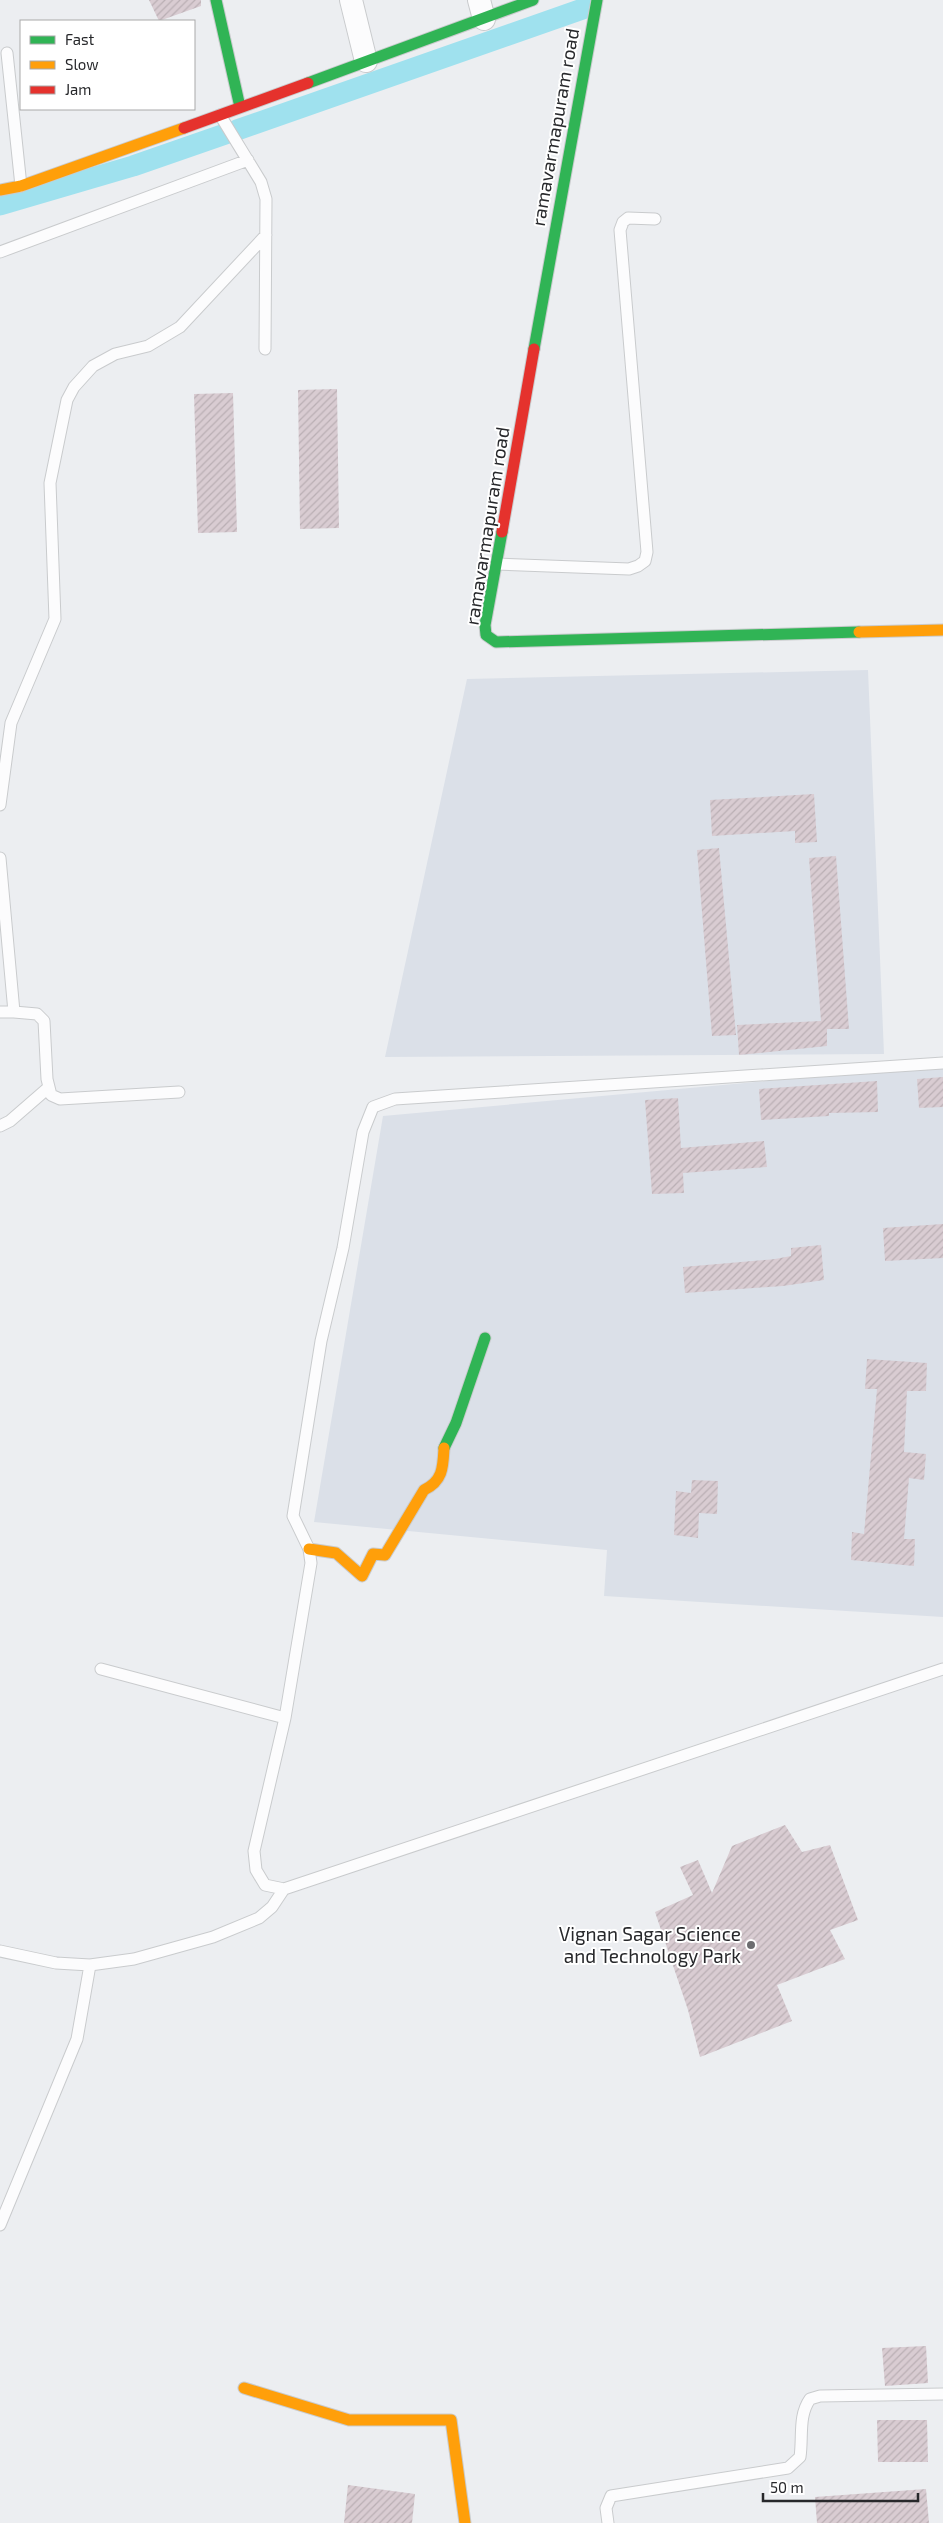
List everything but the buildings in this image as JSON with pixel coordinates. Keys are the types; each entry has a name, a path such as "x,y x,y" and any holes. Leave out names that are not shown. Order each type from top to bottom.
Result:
{"street":[{"path":"216,0 240,107"},
{"path":"351,0 366,61"},
{"path":"0,190 21,186 366,61 481,9 533,0"},
{"name":"ramavarmapuram road","path":"597,0 485,625 486,635 496,642 943,630"},
{"path":"309,1549 336,1553 362,1576 373,1554 385,1555 407,1514 424,1490 434,1485 443,1471 444,1445 456,1423 485,1338"},
{"path":"244,2388 349,2420 451,2420 465,2523"}],"lane":[{"path":"7,52 21,186"},
{"path":"220,115 261,182 266,198 265,349"},
{"path":"0,252 248,160"},
{"path":"496,564 628,568 638,566 645,561 647,552 620,230 623,222 628,218 655,219"},
{"path":"0,805 11,723 54,619 50,483 67,400 74,387 93,366 115,354 148,346 180,327 266,235"},
{"path":"0,858 14,1012"},
{"path":"0,1012 37,1014 44,1021 48,1088 51,1095 60,1099 180,1092"},
{"path":"943,1063 395,1099 373,1106 363,1132 343,1248 321,1340 293,1516 309,1549 311,1563 285,1718 254,1851 256,1870 265,1885 284,1889 943,1669"},
{"path":"0,1126 17,1116 48,1088"},
{"path":"101,1669 285,1718"},
{"path":"0,1951 56,1963 90,1965 134,1959 213,1937 259,1918 272,1907 284,1889"},
{"path":"0,2225 77,2039 90,1965"},
{"path":"608,2523 606,2508 611,2496 788,2468 800,2457 804,2406 810,2398 820,2396 943,2394"}],"shaded area":[{"path":"868,670 884,1054 385,1057 467,679"},
{"path":"943,1065 943,1617 604,1596 607,1550 314,1522 383,1116"}],"waterway":[{"path":"237,130 588,7"},
{"path":"0,205 133,166 228,133"}],"traffic: fast":[{"path":"216,0 240,107"},
{"path":"308,83 533,0"},
{"path":"534,349 597,0"},
{"path":"502,532 485,625 486,635 496,642 859,632"},
{"path":"444,1448 456,1423 485,1338"}],"traffic: slow":[{"path":"0,190 21,186 184,128"},
{"path":"859,632 943,630"},
{"path":"309,1549 336,1553 362,1576 373,1554 385,1555 424,1490 438,1478 441,1473 444,1448"},
{"path":"244,2388 349,2420 451,2420 465,2523"}],"traffic: jam":[{"path":"184,128 308,83"},
{"path":"502,532 534,349"}],"place":[{"name":"Vignan Sagar Science and Technology Park","path":"751,1945"}]}
